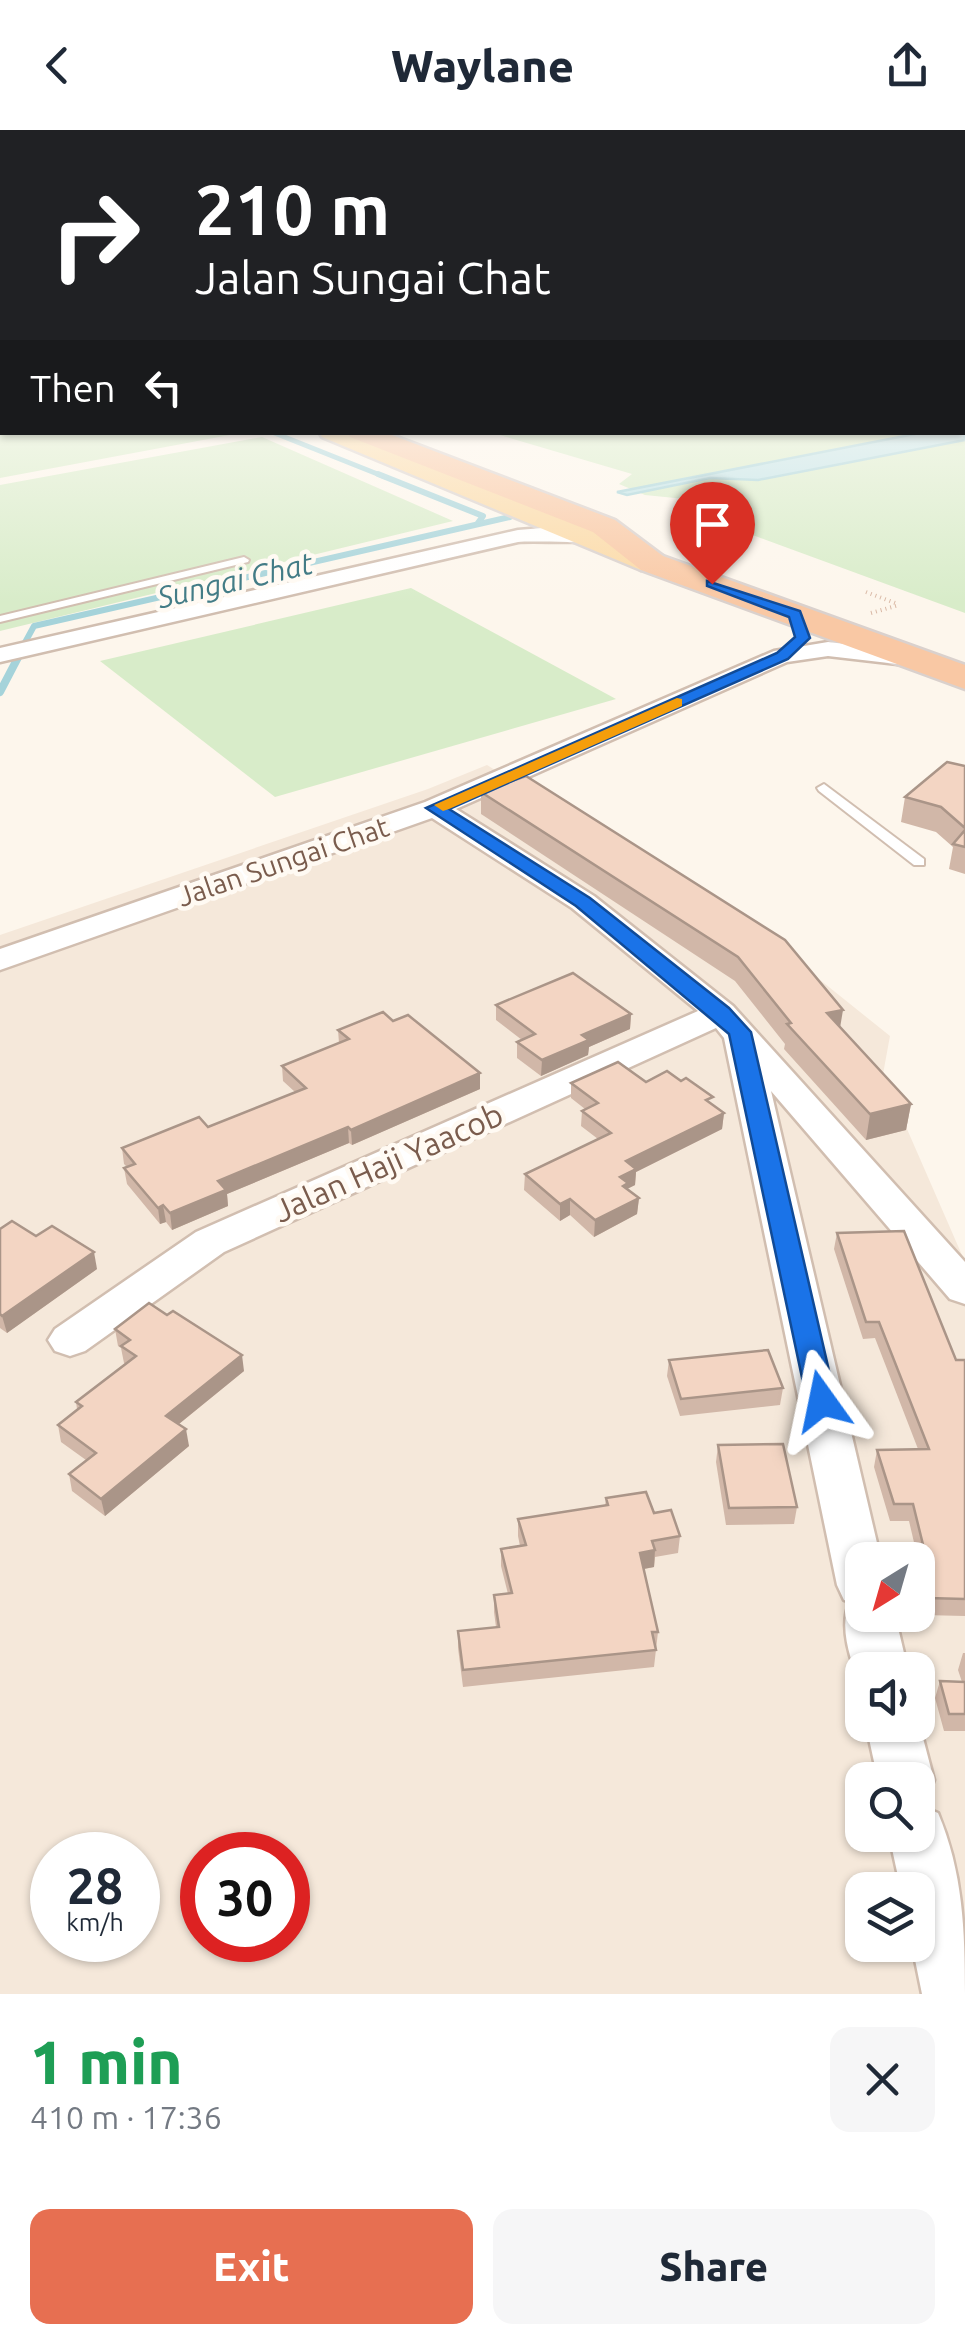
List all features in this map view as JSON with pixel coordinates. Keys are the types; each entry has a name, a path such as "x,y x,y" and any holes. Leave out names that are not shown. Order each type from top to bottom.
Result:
{"highway":[{"path":"367,435 604,526 795,614 965,678"},
{"path":"440,435 526,470 653,547 865,604 965,651"}],"main road":[{"path":"337,435 528,526 653,547"},
{"path":"399,435 653,547"}],"street":[{"path":"0,655 103,633 528,526"},
{"path":"782,656 803,638 795,614"},
{"name":"Jalan Sungai Chat","path":"0,960 435,808 782,656 828,650 914,659"},
{"path":"435,808 583,902 730,1022 965,1290"},
{"path":"730,1022 852,1542"},
{"name":"Jalan Haji Yaacob","path":"70,1340 210,1242 730,1022"},
{"path":"922,1852 953,1994"}],"lane":[{"path":"0,620 244,560"},
{"path":"824,788 920,862"}],"path":[{"path":"865,604 899,605 865,604"}],"shaded area":[{"path":"487,765 799,963 890,1036 883,1074 965,1262 965,1994 0,1994 0,935 428,789"}],"green space":[{"path":"0,435 230,435 0,478"},
{"path":"500,435 965,435 965,613 698,515 685,499 645,495 619,484 632,474"},
{"path":"262,437 453,521 0,631 0,485"},
{"path":"411,588 616,699 275,797 100,661"}],"water":[{"path":"910,435 964,435 965,440 758,480 710,478 627,495 617,492"}],"building":[{"path":"947,762 965,766 965,828 941,807 905,797"},
{"path":"526,776 785,940 843,1010 827,1013 911,1104 870,1114 787,1024 791,1023 738,957 481,792"},
{"path":"965,830 965,847 953,844"},
{"path":"573,973 631,1014 582,1035 589,1040 542,1060 517,1042 535,1034 496,1005"},
{"path":"383,1012 393,1021 408,1015 480,1073 351,1130 348,1127 218,1181 226,1190 170,1213 163,1205 158,1208 124,1168 135,1164 122,1148 199,1117 208,1127 306,1088 282,1066 349,1039 338,1030"},
{"path":"618,1062 646,1082 667,1071 681,1081 686,1078 713,1097 706,1100 724,1113 626,1161 636,1169 620,1177 628,1183 623,1186 639,1198 595,1220 570,1199 560,1204 525,1174 611,1133 582,1111 598,1103 571,1083"},
{"path":"12,1221 36,1236 52,1226 94,1252 2,1316 0,1229"},
{"path":"904,1231 956,1360 965,1360 965,1599 935,1598 935,1542 922,1542 913,1504 894,1504 877,1450 929,1449 879,1322 866,1322 837,1233"},
{"path":"149,1303 167,1315 173,1311 242,1355 166,1416 186,1429 101,1499 69,1474 96,1453 58,1425 82,1406 76,1402 136,1356 121,1346 130,1340 115,1329"},
{"path":"768,1350 783,1388 681,1399 669,1360"},
{"path":"783,1444 797,1507 729,1508 718,1445"},
{"path":"646,1492 654,1513 671,1510 680,1536 652,1541 655,1550 640,1553 658,1632 652,1632 656,1650 463,1670 458,1631 499,1627 494,1595 512,1593 501,1549 526,1545 518,1519 608,1505 606,1498"},
{"path":"940,1681 965,1682 965,1714 949,1714"}],"waterway":[{"path":"280,435 385,477"},
{"path":"378,474 483,516 478,523"},
{"name":"Sungai Chat","path":"22,648 34,626 510,517"},
{"name":"Sungai Chat","path":"0,692 24,646"}],"slow traffic":[{"path":"443,805 677,702"}],"route":[{"path":"712,584 795,614 803,638 782,656 435,808 583,902 740,1032 822,1401"}]}
